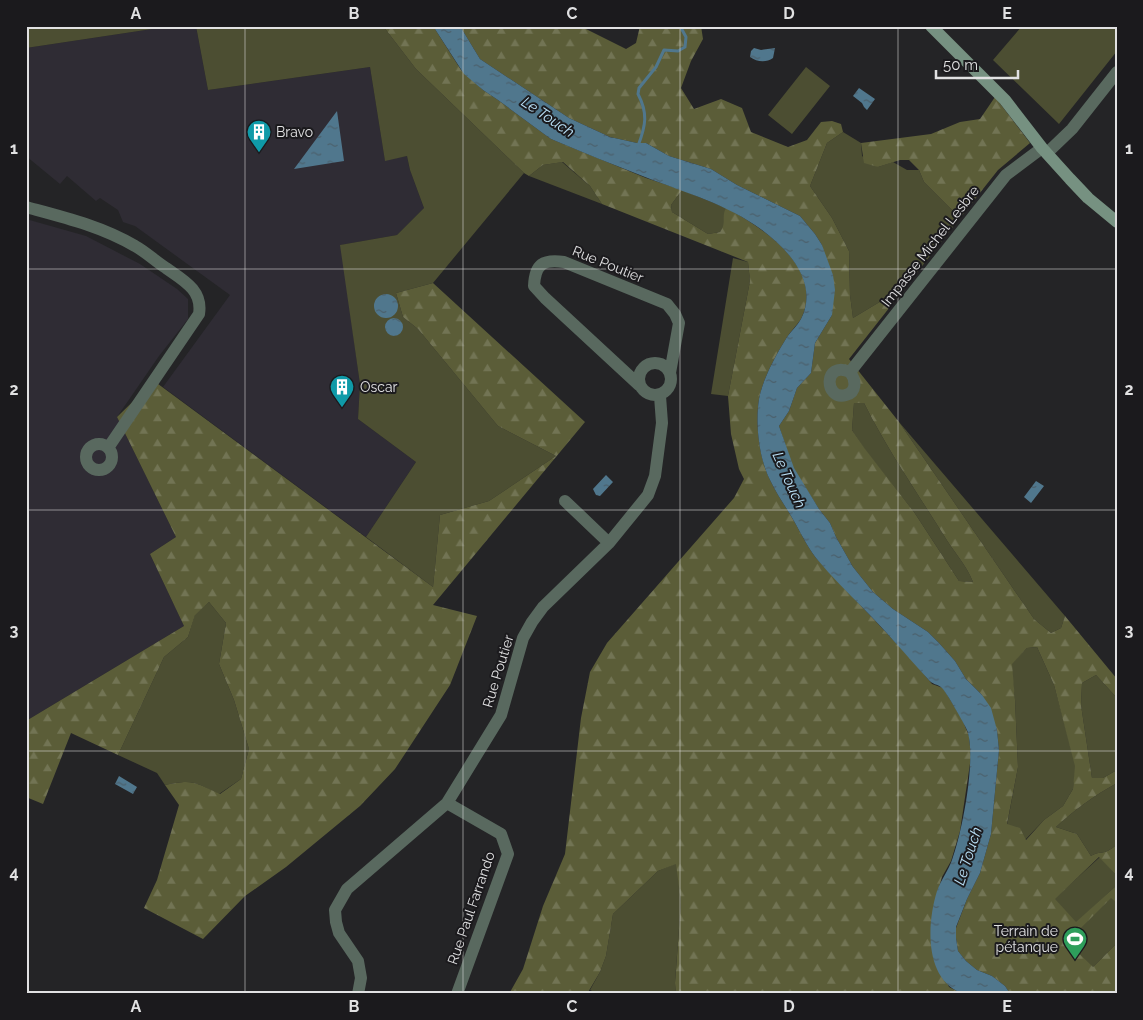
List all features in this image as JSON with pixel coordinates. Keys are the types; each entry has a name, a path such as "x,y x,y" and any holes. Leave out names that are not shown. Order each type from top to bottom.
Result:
{"street":[{"path":"931,26 1005,100 1044,150 1088,198 1117,222"},
{"name":"Impasse Michel Lesbre","path":"850,372 1006,175 1044,150 1072,128 1117,72"},
{"path":"26,207 94,227 135,246 185,282 198,296 201,305 199,314 108,448"},
{"name":"Rue Poutier","path":"550,260 564,262 667,304 679,323 670,373 671,382 667,390 660,396 651,396 644,392 639,385 544,298 534,286 535,273 542,263 550,260"},
{"path":"639,385 638,376 642,369 649,364 658,363 665,366 670,373"},
{"name":"Rue Poutier","path":"358,994 361,978 358,961 339,933 335,910 347,889 447,803 501,715 523,638 532,622 543,607 609,543 648,495 655,476 662,423 660,396"},
{"path":"565,501 609,543"},
{"name":"Rue Paul Farrando","path":"447,803 500,834 508,854 457,994"}],"shaded area":[{"path":"172,26 196,26 208,90 370,67 385,160 407,156 424,208 397,235 341,245 360,384 358,419 416,462 366,537 163,387 230,295 135,226 123,222 118,210 100,198 96,201 67,176 60,184 26,156 28,141 26,48"},
{"path":"26,219 86,236 140,264 177,289 188,299 188,319 159,356 117,417 176,537 150,554 184,626 26,721"}],"green space":[{"path":"26,26 172,26 26,48"},
{"path":"196,26 383,26 416,69 524,173 433,283 396,293 403,317 418,329 498,426 556,456 489,501 440,515 433,587 366,537 416,462 358,419 360,384 340,245 397,235 424,208 407,156 385,161 370,67 208,90"},
{"path":"383,26 433,26 461,70 483,90 551,139 646,178 682,190 671,205 672,212 708,234 720,232 726,208 730,210 775,240 799,268 805,284 806,301 801,319 779,351 767,375 759,399 757,419 763,461 772,485 816,558 912,660 932,684 943,688 962,719 969,736 971,757 960,831 951,861 942,877 931,926 931,943 949,987 963,994 676,994 675,983 681,902 676,864 658,871 613,914 606,956 600,972 587,994 509,994 523,969 543,906 565,854 581,718 590,672 607,643 734,498 744,479 739,469 731,434 728,396 750,281 748,262 602,204 590,186 563,162 543,165 529,176 524,173 416,69"},
{"path":"460,26 580,26 626,49 636,43 640,26 701,26 703,39 691,61 681,88 694,109 721,99 742,108 751,132 788,147 807,140 821,122 832,121 841,124 843,132 827,143 810,186 832,218 849,251 850,295 853,318 883,300 893,303 849,359 899,422 1034,619 1051,633 1061,628 1065,616 1117,679 1117,698 1096,675 1082,683 1081,705 1092,778 1103,778 1117,770 1117,783 1085,803 1056,827 1077,834 1091,856 1108,851 1115,846 1115,827 1117,821 1117,876 1099,857 1055,899 1076,922 1117,885 1117,903 1111,898 1067,942 1093,967 1117,943 1117,994 1014,994 1009,992 1005,986 992,976 977,970 958,951 956,928 967,899 980,873 991,834 999,750 997,730 982,695 966,679 955,661 928,632 893,609 873,592 853,567 830,523 793,468 779,426 789,411 797,388 811,373 815,343 832,315 822,245 815,234 800,216 737,185 711,169 669,156 646,143 610,137 569,118 480,59","holes":["854,403 864,403 892,453 963,563 973,582 959,581 914,512 852,430","1037,647 1054,685 1075,766 1073,789 1063,806 1044,820 1026,840 1020,828 1007,824 1018,767 1012,664 1027,648"]},
{"path":"1022,26 1117,26 1117,51 1059,124 993,60"},
{"path":"806,67 830,86 792,134 768,115"},
{"path":"995,97 1030,143 998,170 960,218 924,182 919,170 909,160 900,160 878,167 864,163 861,143 931,134 960,122 980,119"},
{"path":"843,132 861,143 862,156 878,167 893,162 907,170 919,170 924,182 960,218 893,303 883,300 853,318 850,295 849,251 832,218 810,186 827,143"},
{"path":"562,162 590,186 602,204 529,176 543,165"},
{"path":"682,190 726,208 724,227 720,232 708,234 672,212 671,205"},
{"path":"733,258 748,262 750,281 728,396 711,394"},
{"path":"433,283 585,422 433,605 477,616 450,685 395,769 360,806 286,867 245,896 203,939 144,908 157,880 179,805 165,785 188,782 220,794 241,779 249,749 234,700 219,664 226,623 209,602 195,615 188,637 164,657 118,755 71,733 43,804 26,797 26,721 184,626 150,554 176,537 117,417 154,381 433,587 440,515 489,501 556,456 498,426 418,329 403,317 396,293"},
{"path":"854,403 864,403 892,453 963,563 973,582 959,581 914,512 865,450 852,430"},
{"path":"899,422 1065,616 1061,628 1051,633 1034,619"},
{"path":"209,602 226,623 219,664 234,700 249,749 241,779 219,794 188,782 165,785 157,773 118,755 164,657 188,637 195,614"},
{"path":"1037,647 1054,685 1076,766 1073,789 1063,806 1044,820 1025,840 1007,825 1018,767 1015,700 1011,664 1027,648"},
{"path":"1096,675 1117,698 1117,770 1103,778 1092,778 1081,705 1082,683"},
{"path":"1117,783 1115,846 1108,851 1091,856 1077,834 1056,827 1085,803"},
{"path":"1100,857 1117,876 1117,885 1076,923 1054,899"},
{"path":"677,863 681,902 675,982 676,994 598,994 590,990 606,956 613,914 658,871"},
{"path":"1111,897 1117,903 1117,943 1082,978 1056,953"}],"water":[{"name":"Le Touch","path":"433,26 460,26 480,59 569,118 610,137 646,143 669,156 711,169 737,185 800,216 822,245 833,275 835,290 832,315 815,343 811,373 797,388 789,411 779,426 794,468 819,509 830,523 853,567 873,592 893,609 928,632 939,643 991,708 997,730 999,750 991,834 980,873 956,927 956,938 958,951 966,961 977,970 992,976 1005,986 1009,992 1014,994 979,995 961,993 949,986 940,975 931,948 931,918 937,891 956,848 964,814 970,758 970,742 967,730 942,688 929,681 816,558 775,489 763,462 758,430 759,399 770,367 787,337 801,319 806,306 804,280 798,268 791,257 772,238 735,213 551,139 464,74"},
{"path":"754,48 761,50 775,48 773,58 764,61 753,59 750,57 751,51"},
{"path":"859,88 875,99 867,110 853,96"},
{"path":"337,111 344,161 294,169"},
{"path":"386,294 394,298 398,306 394,314 386,318 378,314 374,306 378,298"},
{"path":"394,318 400,321 403,327 400,333 394,336 388,333 385,327 388,321"},
{"path":"606,475 613,482 600,496 596,495 593,489"},
{"path":"1036,481 1044,486 1031,503 1024,497"},
{"path":"119,776 137,787 133,794 115,784"}],"waterway":[{"path":"638,146 645,119 645,113 638,94 639,88 656,67 664,50 678,51 685,47 686,37 680,26"}],"place":[{"name":"Bravo","path":"259,153"},
{"name":"Oscar","path":"342,408"},
{"name":"Terrain de pétanque","path":"1075,960"}]}
